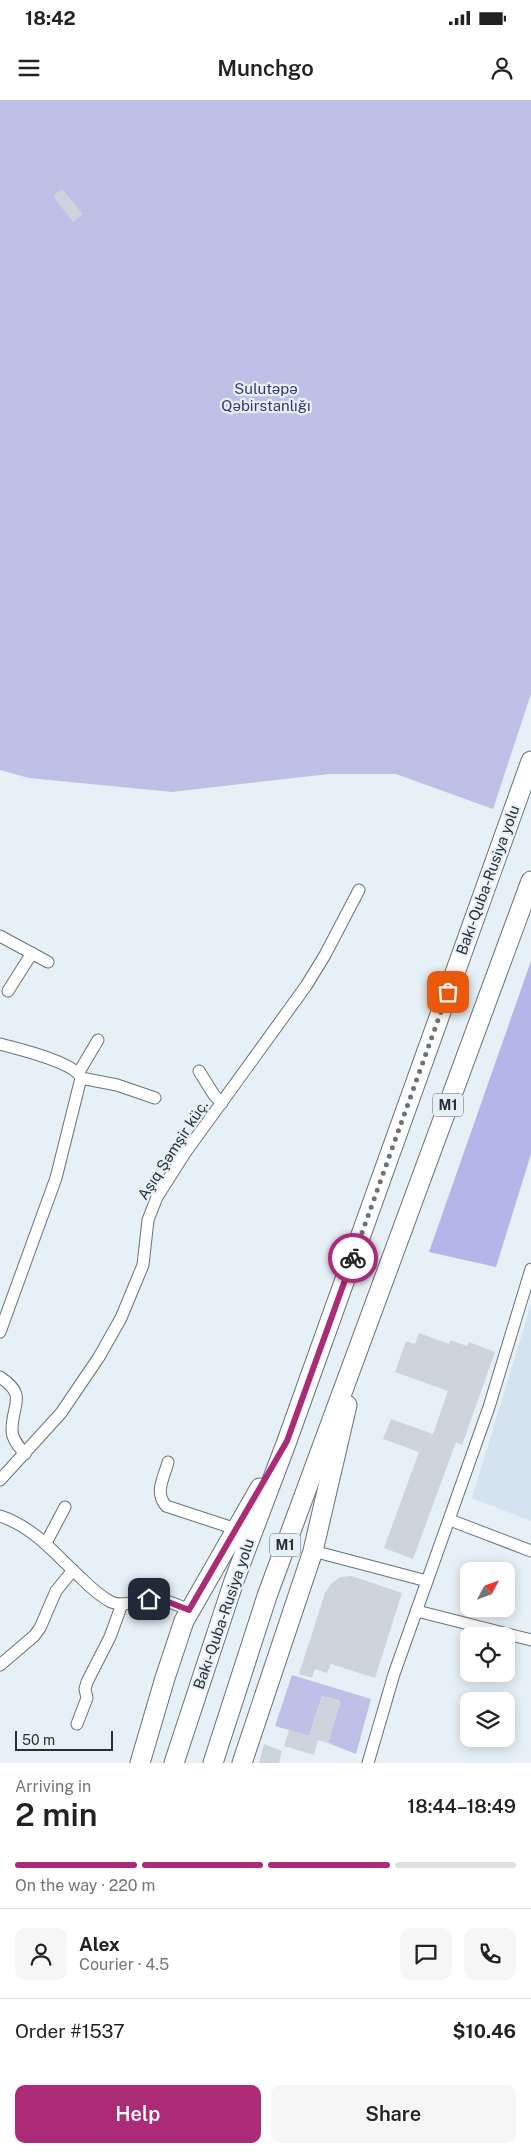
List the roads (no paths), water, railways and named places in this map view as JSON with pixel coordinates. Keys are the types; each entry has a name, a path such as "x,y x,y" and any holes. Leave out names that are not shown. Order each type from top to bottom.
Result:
{"highway":[{"name":"Bakı-Quba-Rusiya yolu","path":"174,1763 234,1580 287,1441 531,761"},
{"name":"M1","path":"212,1763 266,1596 531,881"},
{"path":"242,1763 313,1551 365,1329"},
{"path":"140,1763 165,1678 189,1610 287,1441"}],"street":[{"name":"Aşıq Şəmşir küç.","path":"0,1480 61,1413 112,1336 143,1265 151,1210 185,1153 306,986 325,955 358,890"},
{"path":"0,936 48,962"},
{"path":"8,991 32,953"},
{"path":"0,1332 56,1178 80,1075 98,1040"},
{"path":"0,1044 65,1064 80,1075 155,1098"},
{"path":"199,1071 214,1095 222,1103"},
{"path":"368,1763 386,1700 489,1407 531,1268"},
{"path":"0,1377 15,1390 17,1398 12,1431 15,1442 25,1454"},
{"path":"168,1462 159,1493 159,1499 166,1506 236,1529"},
{"path":"46,1543 65,1507"},
{"path":"0,1516 17,1524 46,1543 104,1597 122,1604 156,1599 163,1600 189,1610"},
{"path":"450,1520 531,1551"},
{"path":"313,1551 427,1581"},
{"path":"0,1665 34,1636 40,1628 56,1591 73,1570"},
{"path":"77,1724 87,1698 86,1682 110,1637 122,1604"},
{"path":"417,1611 530,1640"}],"park label":[{"name":"Sulutəpə Qəbirstanlığı","path":"266,398"}]}
